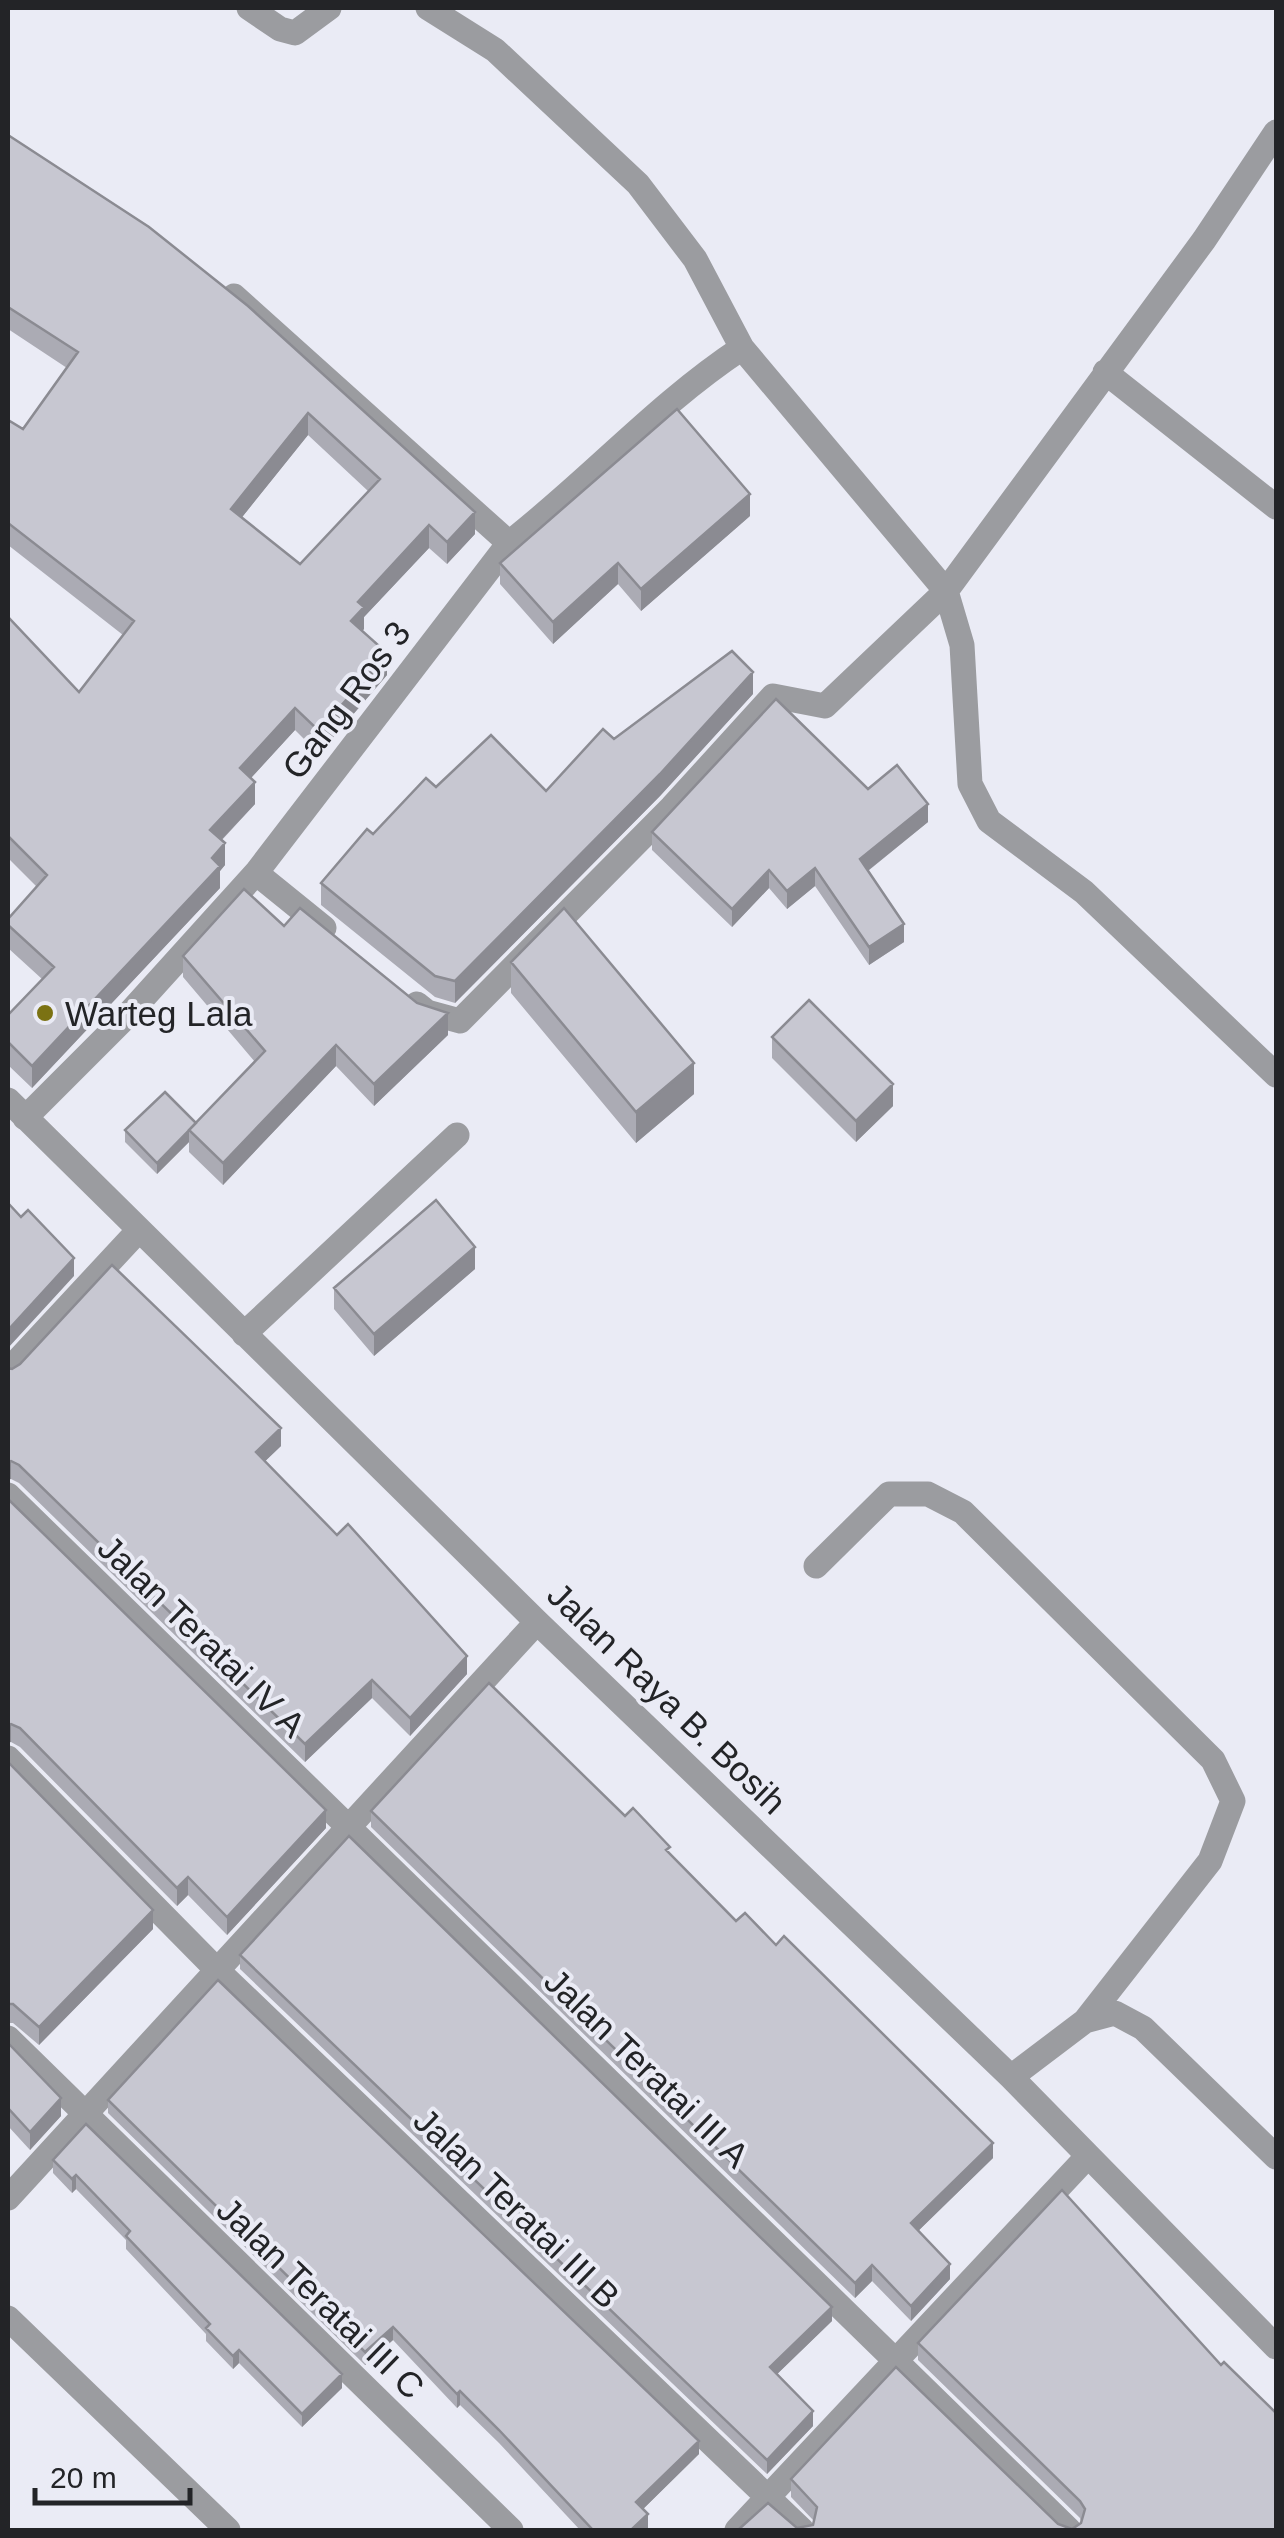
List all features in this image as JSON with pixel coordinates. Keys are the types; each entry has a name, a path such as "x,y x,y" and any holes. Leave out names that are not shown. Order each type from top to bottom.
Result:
{"street":[{"path":"249,8 280,30 295,34 329,8"},
{"path":"428,8 495,50 638,184 695,260 742,348 946,591 962,645 970,784 989,821 1084,892 1276,1076"},
{"path":"396,987 427,1012 460,1021 672,807 773,696 825,706 946,591 1204,240 1276,132"},
{"path":"216,282 374,417 509,543"},
{"name":"Gang Ros 3","path":"16,1109 124,1019 256,873 509,543 557,506 694,379 742,348"},
{"path":"1105,372 1276,507"},
{"path":"256,873 349,949"},
{"name":"Jalan Raya B. Bosih","path":"16,1109 537,1622 1011,2077 1276,2347"},
{"path":"244,1334 457,1135"},
{"path":"8,1371 139,1230"},
{"path":"816,1566 889,1494 928,1494 963,1512 1212,1760 1233,1801 1210,1860 1086,2021 1011,2077"},
{"name":"Jalan Teratai IV A","path":"8,1495 348,1828"},
{"path":"8,2198 537,1622"},
{"name":"Jalan Teratai III B","path":"8,1758 217,1970 802,2530"},
{"name":"Jalan Teratai III A","path":"348,1828 1069,2530"},
{"path":"1086,2021 1115,2013 1143,2028 1276,2157"},
{"name":"Jalan Teratai III C","path":"8,2038 83,2116 510,2530"},
{"path":"737,2530 1087,2157"},
{"path":"8,2318 228,2530"}],"building":[{"path":"8,135 149,227 248,306 475,512 447,542 429,525 358,602 364,607 351,621 387,653 319,731 295,708 240,768 255,782 210,830 225,843 212,858 220,866 32,1066 8,1042 8,1015 54,967 8,925 8,919 47,875 8,836 8,617 79,692 134,621 8,523 8,420 23,429 78,352 8,307","holes":["308,413 380,479 300,564 231,509"]},
{"path":"677,409 750,494 641,589 618,563 553,622 500,563"},
{"path":"732,651 753,672 660,774 455,981 435,976 321,883 367,829 373,834 426,778 436,787 491,735 546,791 603,729 614,739"},
{"path":"776,699 868,789 897,765 928,804 860,859 904,924 869,947 815,868 787,891 769,870 732,909 652,832"},
{"path":"244,889 284,926 300,908 417,1003 448,1013 374,1084 336,1045 223,1163 189,1130 265,1051 183,956"},
{"path":"564,908 694,1063 636,1112 511,962"},
{"path":"809,1000 893,1084 856,1121 772,1037"},
{"path":"165,1092 196,1123 157,1163 125,1130"},
{"path":"436,1200 475,1247 374,1334 334,1288"},
{"path":"8,1203 21,1217 28,1210 74,1258 8,1330"},
{"path":"112,1265 281,1428 256,1452 337,1535 348,1524 467,1656 410,1718 372,1680 305,1744 19,1465 8,1462 8,1368 20,1364"},
{"path":"8,1499 326,1810 227,1917 188,1877 177,1888 20,1728 8,1725"},
{"path":"489,1683 625,1816 633,1808 670,1847 666,1850 736,1921 745,1913 776,1945 784,1936 993,2143 911,2223 950,2264 911,2306 872,2265 855,2283 371,1811"},
{"path":"8,1762 153,1910 39,2027 8,2004"},
{"path":"349,1836 832,2307 770,2367 813,2411 767,2460 240,1955"},
{"path":"218,1980 699,2441 636,2502 648,2514 631,2530 593,2530 499,2430 460,2391 457,2394 393,2327 365,2352 108,2100"},
{"path":"8,2043 61,2098 30,2132 8,2108"},
{"path":"86,2124 342,2374 302,2414 239,2350 233,2356 206,2328 210,2324 126,2236 130,2231 76,2175 72,2179 53,2160"},
{"path":"1062,2190 1221,2365 1224,2362 1276,2413 1276,2530 739,2529 768,2503 797,2528 813,2525 817,2507 791,2479 896,2367 1058,2524 1072,2529 1081,2523 1085,2509 1080,2501 918,2343"}],"place":[{"name":"Warteg Lala","path":"45,1013"}]}
